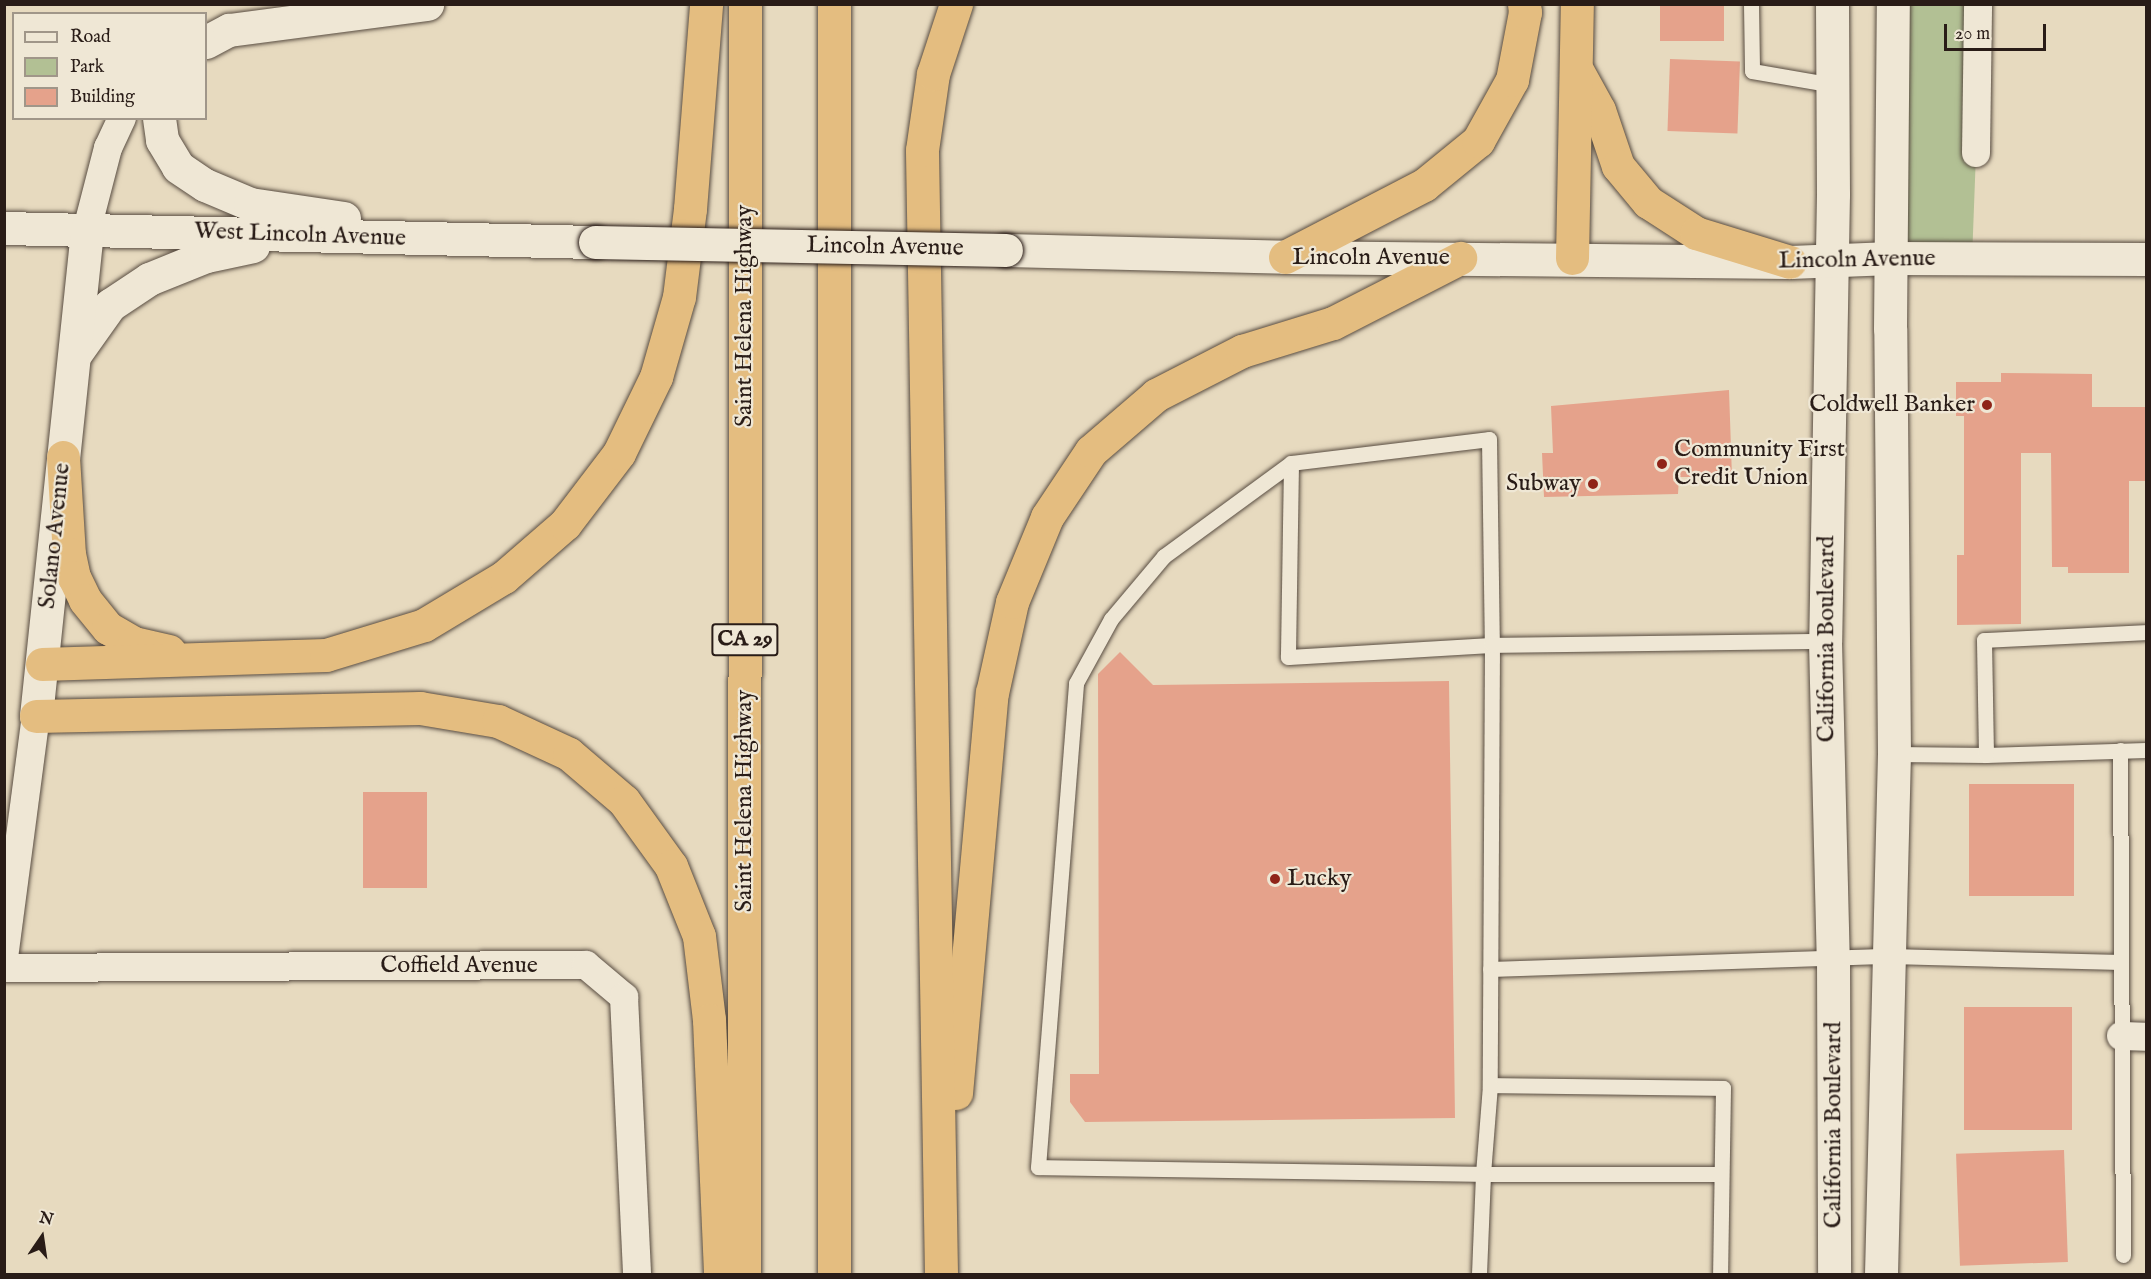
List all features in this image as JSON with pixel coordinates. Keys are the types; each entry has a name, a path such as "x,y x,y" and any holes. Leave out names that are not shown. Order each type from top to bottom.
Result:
{"highway":[{"path":"42,664 326,655 424,625 504,578 566,524 619,453 656,377 679,297 690,209 706,4"},
{"name":"Saint Helena Highway","path":"744,1275 746,4"},
{"path":"834,4 834,1275"},
{"path":"941,1275 922,150 933,74 956,4"},
{"path":"1285,257 1424,185 1478,141 1512,80 1525,12 1524,4"},
{"path":"1572,258 1578,72 1577,4"},
{"path":"1578,72 1599,110 1617,166 1648,202 1695,233 1790,262"},
{"path":"946,1275 957,1089 992,693 1012,602 1047,517 1091,451 1156,395 1242,351 1333,323 1460,258"},
{"path":"63,457 69,554 74,577 85,600 108,627 134,643 224,658"},
{"path":"36,716 420,708 498,721 569,754 624,801 671,866 699,936 709,1020 720,1275"}],"main road":[{"path":"207,42 230,30 376,8 427,4"},
{"name":"California Boulevard","path":"1832,4 1832,260 1825,641 1833,958 1834,1275"},
{"name":"California Boulevard","path":"1881,1275 1894,754 1891,258 1893,4"},
{"path":"159,120 162,140 178,167 205,185 250,204 491,240"},
{"name":"West Lincoln Avenue","path":"4,228 595,242"},
{"name":"Solano Avenue","path":"36,716 87,229"},
{"path":"75,354 110,305 149,279 206,256 308,235"},
{"name":"Lincoln Avenue","path":"595,242 1285,257 1572,258 1790,262 1891,258 2146,259"}],"street":[{"path":"1976,153 1977,4"},
{"name":"Solano Avenue","path":"87,229 108,148 121,120"},
{"name":"Solano Avenue","path":"4,958 36,716"},
{"name":"Coffield Avenue","path":"4,968 586,965 624,998 637,1275"}],"lane":[{"path":"1750,4 1752,71 1833,85"},
{"path":"1479,1275 1483,1174 1490,1085 1492,645 1489,439 1292,463 1164,556 1112,619 1076,683 1038,1167 1483,1174 1721,1174"},
{"path":"1292,463 1288,657 1492,645 1825,641"},
{"path":"1986,755 1984,640 2146,632"},
{"path":"2120,750 2121,962 2134,1036 2123,1255"},
{"path":"1894,754 1986,755 2146,750"},
{"path":"1490,969 1890,956 2121,962"},
{"path":"1490,1085 1723,1088 1720,1275"}],"green space":[{"path":"1893,5 1978,5 1972,260 1891,258"}],"building":[{"path":"1660,4 1724,4 1724,41 1660,41"},
{"path":"1670,59 1740,61 1737,133 1667,131"},
{"path":"2001,373 2092,374 2092,407 2146,407 2146,481 2129,481 2129,573 2068,573 2068,567 2052,567 2051,453 2021,453 2021,624 1957,625 1957,555 1964,555 1964,416 1956,416 1956,382 2001,382"},
{"path":"1729,390 1732,477 1679,477 1678,494 1544,497 1542,453 1553,453 1551,406"},
{"name":"Lucky","path":"1120,652 1153,685 1449,681 1455,1118 1085,1122 1070,1102 1070,1074 1099,1074 1098,674"},
{"path":"1969,784 2074,784 2074,896 1969,896"},
{"path":"363,792 427,792 427,888 363,888"},
{"path":"1964,1007 2072,1007 2072,1130 1964,1130"},
{"path":"2064,1150 2068,1262 1960,1266 1956,1154"}],"place":[{"name":"Coldwell Banker","path":"1987,405"},
{"name":"Community First Credit Union","path":"1662,464"},
{"name":"Subway","path":"1593,484"},
{"name":"Lucky","path":"1275,879"}]}
